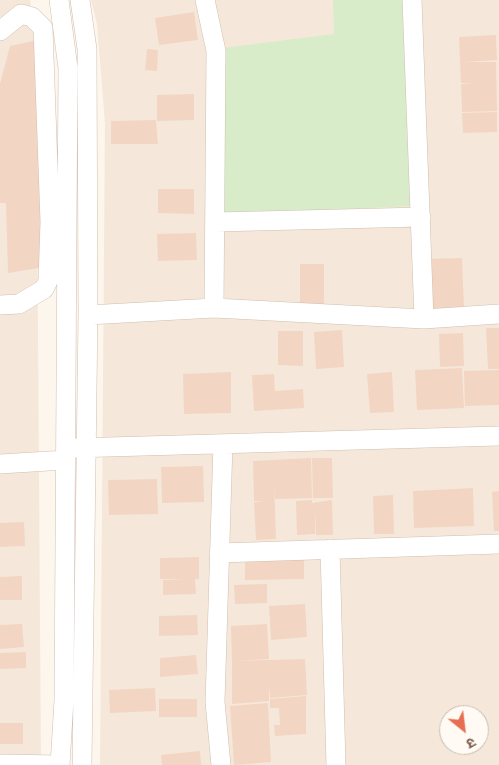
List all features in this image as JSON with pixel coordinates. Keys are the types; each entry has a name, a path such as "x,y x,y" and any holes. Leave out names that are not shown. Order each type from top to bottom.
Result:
{"street":[{"path":"0,305 20,304 44,289 48,281 58,223 68,68 59,0"},
{"path":"205,0 216,51 214,308"},
{"path":"412,0 424,318"},
{"path":"82,765 88,315 87,49 85,2"},
{"path":"0,31 21,14 32,17 43,28 58,223 65,454 64,700 60,765 0,764"},
{"path":"216,222 421,217"},
{"path":"88,315 214,308 424,318 499,314"},
{"path":"0,464 65,454 86,447 499,436"},
{"path":"221,765 215,702 223,444"},
{"path":"219,553 499,544"},
{"path":"330,550 336,765"}],"shaded area":[{"path":"0,0 30,0 36,50 41,765 0,765"},
{"path":"91,0 499,0 499,765 100,765 105,124 97,24"}],"green space":[{"path":"333,0 403,0 410,206 225,215 223,48 334,34"}],"building":[{"path":"194,12 198,40 159,45 155,18"},
{"path":"496,35 497,60 464,62 496,62 497,111 462,112 461,84 476,83 461,83 459,37"},
{"path":"43,39 45,267 8,273 6,203 0,203 0,84 10,46"},
{"path":"147,49 158,50 157,71 145,70"},
{"path":"194,94 194,120 157,121 157,95"},
{"path":"497,112 497,132 463,133 462,113"},
{"path":"156,120 158,144 111,144 111,121"},
{"path":"158,189 194,189 194,214 158,213"},
{"path":"196,233 197,260 158,261 157,234"},
{"path":"462,258 464,308 428,309 426,259"},
{"path":"300,264 324,264 324,305 300,305"},
{"path":"486,328 499,328 499,369 488,369"},
{"path":"342,330 344,367 316,369 314,332"},
{"path":"278,331 303,331 303,366 278,365"},
{"path":"463,333 464,366 440,367 439,334"},
{"path":"462,368 464,408 417,410 415,370"},
{"path":"499,370 499,405 465,406 464,371"},
{"path":"231,372 231,413 184,414 183,374"},
{"path":"392,372 394,412 370,413 367,374"},
{"path":"274,374 275,391 303,389 304,408 254,411 252,375"},
{"path":"311,458 312,498 275,499 274,482 276,539 256,540 254,502 266,501 254,501 253,461"},
{"path":"312,458 332,458 333,498 313,498"},
{"path":"203,466 204,502 162,503 161,467"},
{"path":"157,479 158,514 109,515 108,480"},
{"path":"473,488 474,526 414,528 413,491"},
{"path":"499,491 499,531 494,531 492,492"},
{"path":"393,495 394,534 374,534 373,496"},
{"path":"312,500 312,503 332,500 333,535 316,535 315,509 315,534 297,535 296,501"},
{"path":"24,522 25,546 0,547 0,523"},
{"path":"304,554 304,579 245,580 245,555"},
{"path":"199,557 199,579 195,579 196,594 163,595 163,580 185,579 160,579 160,558"},
{"path":"22,576 22,600 0,600 0,577"},
{"path":"267,584 267,603 235,604 234,585"},
{"path":"305,604 307,637 271,640 269,606"},
{"path":"197,615 198,635 159,636 159,616"},
{"path":"22,624 24,647 0,649 0,625"},
{"path":"267,624 269,659 232,661 231,626"},
{"path":"26,652 26,668 0,669 0,653"},
{"path":"196,655 198,674 160,677 160,658"},
{"path":"305,659 307,695 270,698 269,684 269,701 232,704 232,661"},
{"path":"155,688 156,711 110,713 109,690"},
{"path":"306,696 306,734 275,736 274,725 280,725 279,708 270,708 270,699"},
{"path":"159,699 197,699 197,717 159,717"},
{"path":"268,703 271,762 234,765 230,706"},
{"path":"0,723 23,723 23,744 0,744"},
{"path":"200,751 201,765 162,765 161,755"}]}
